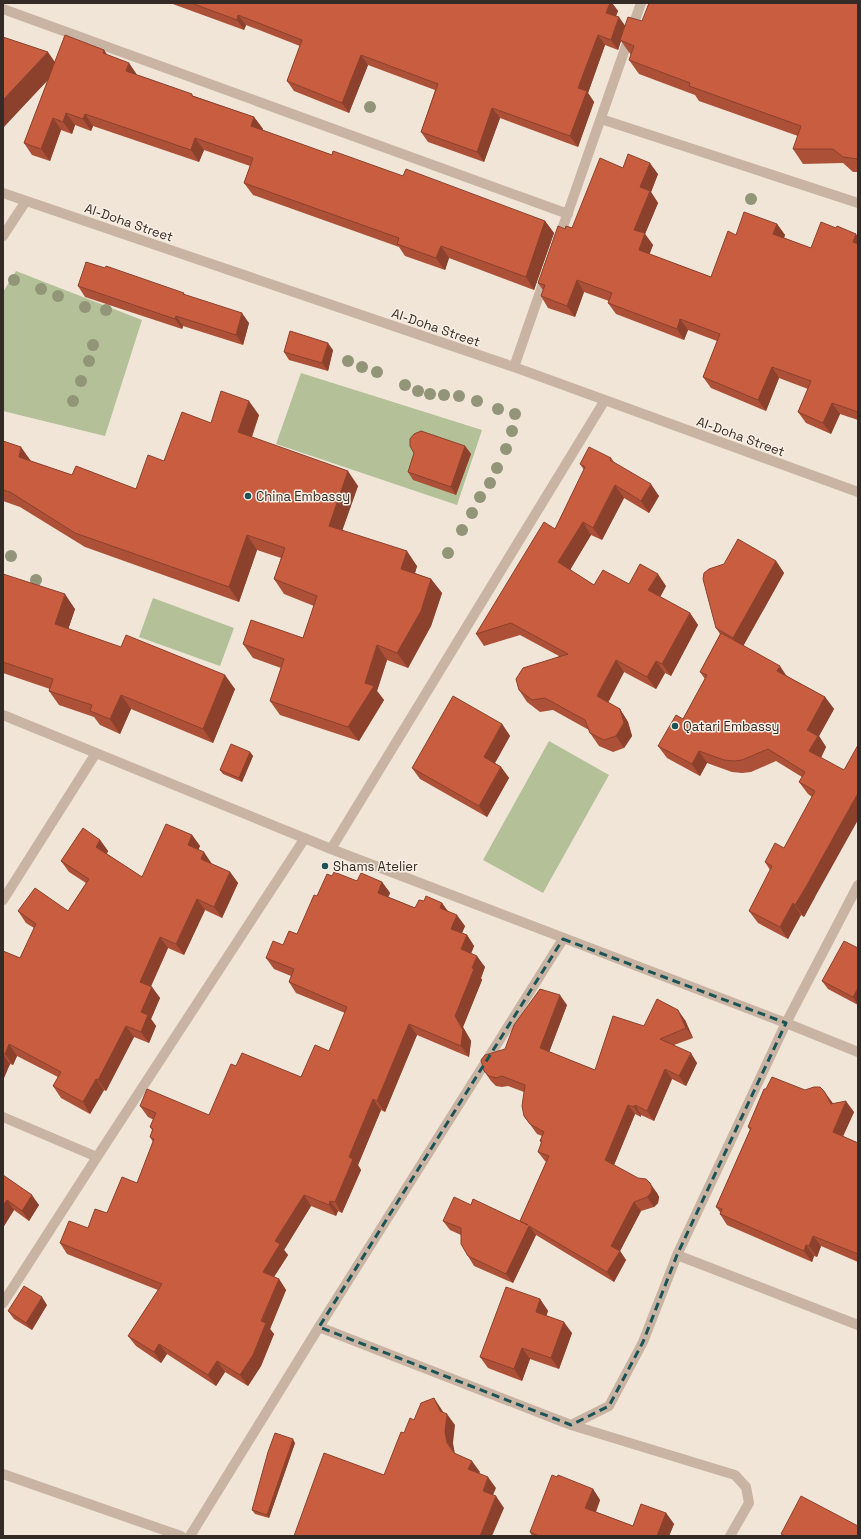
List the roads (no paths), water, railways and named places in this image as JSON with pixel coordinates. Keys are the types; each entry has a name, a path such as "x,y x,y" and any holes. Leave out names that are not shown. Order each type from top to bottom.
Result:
{"street":[{"path":"554,251 640,3"},
{"path":"3,9 568,214"},
{"path":"601,119 858,203"},
{"name":"Al-Doha Street","path":"3,193 514,367 858,492"},
{"path":"3,236 26,201"},
{"path":"514,367 549,266"},
{"path":"331,849 605,400"},
{"path":"3,715 331,849 858,1052"},
{"path":"3,900 96,753"},
{"path":"3,1303 306,838"},
{"path":"571,1425 609,1406 643,1342 677,1255 786,1023 858,884"},
{"path":"190,1536 319,1327 563,939"},
{"path":"3,1117 97,1157"},
{"path":"677,1255 858,1325"},
{"path":"319,1327 571,1425 735,1475 746,1487 748,1502 730,1536"},
{"path":"3,1474 181,1536"}],"place":[{"name":"China Embassy","path":"248,496"},
{"name":"Qatari Embassy","path":"675,726"},
{"name":"Shams Atelier","path":"325,866"}]}
